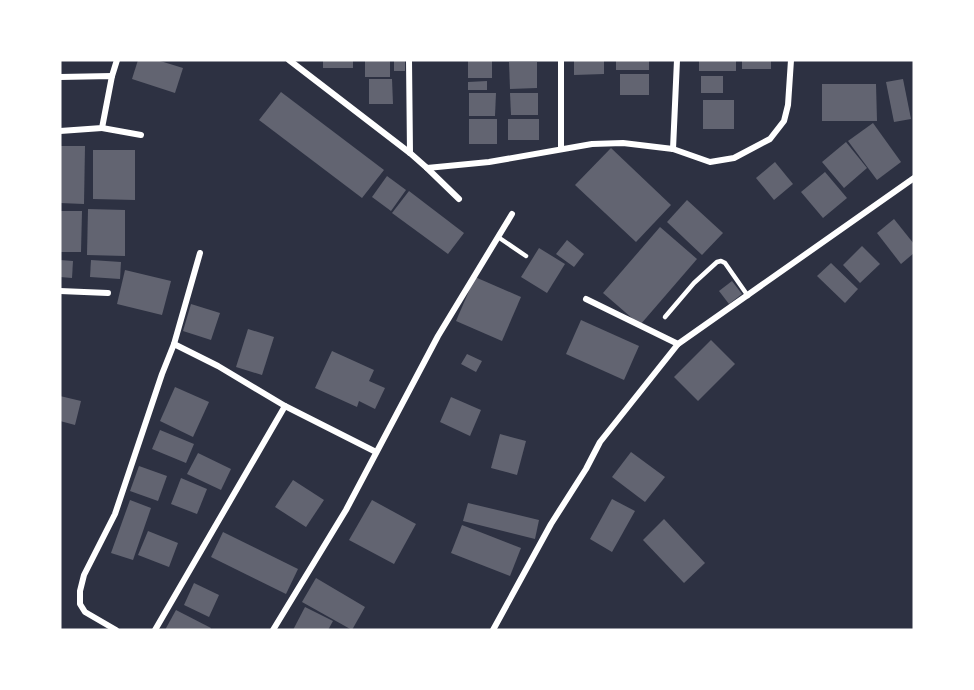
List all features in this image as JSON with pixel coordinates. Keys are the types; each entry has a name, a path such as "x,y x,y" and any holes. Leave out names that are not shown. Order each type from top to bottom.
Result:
{"street":[{"path":"102,128 117,60"},
{"path":"409,60 410,153"},
{"path":"561,60 561,148"},
{"path":"673,149 677,60"},
{"path":"427,168 489,162 592,144 623,144 673,149 710,162 734,158 770,139 784,121 791,60"},
{"path":"292,61 410,153 459,199"},
{"path":"60,77 112,76"},
{"path":"60,131 102,128 141,135"},
{"path":"493,630 551,524 586,469 600,442 678,344 914,178"},
{"path":"273,630 346,510 438,336 512,214"},
{"path":"116,630 85,612 80,604 80,591 84,575 115,514 174,344 200,254"},
{"path":"60,291 108,293"},
{"path":"586,299 678,344"},
{"path":"174,344 218,366 285,406 376,452"},
{"path":"155,630 285,406"}],"lane":[{"path":"498,237 526,256"},
{"path":"665,317 717,262 725,263 748,296"}],"building":[{"path":"138,60 157,60 183,68 175,93 132,79"},
{"path":"323,60 353,60 353,68 323,68"},
{"path":"365,60 390,60 390,77 365,77"},
{"path":"394,60 405,60 405,71 394,71"},
{"path":"468,60 492,60 492,78 468,78"},
{"path":"574,60 604,60 604,74 574,75"},
{"path":"616,60 649,60 649,70 616,70"},
{"path":"699,60 736,60 736,71 699,71"},
{"path":"742,60 771,60 771,69 742,69"},
{"path":"509,62 537,62 537,88 510,89"},
{"path":"620,74 649,74 649,95 620,95"},
{"path":"701,76 723,76 723,93 701,93"},
{"path":"369,79 392,79 393,104 369,104"},
{"path":"903,79 911,119 894,122 886,82"},
{"path":"487,81 487,90 468,90 468,82"},
{"path":"822,84 876,84 877,121 822,121"},
{"path":"281,92 384,170 362,198 259,120"},
{"path":"469,93 496,93 495,116 469,116"},
{"path":"510,93 538,93 538,115 511,115"},
{"path":"703,100 734,100 734,129 703,129"},
{"path":"469,119 497,119 497,144 469,144"},
{"path":"508,119 539,119 539,140 508,140"},
{"path":"873,123 901,162 877,180 848,141"},
{"path":"846,142 867,168 844,188 822,162"},
{"path":"60,146 85,146 84,204 60,203"},
{"path":"611,148 671,205 636,242 575,185"},
{"path":"93,150 135,150 135,200 93,199"},
{"path":"775,162 793,184 774,200 756,178"},
{"path":"825,172 847,198 823,218 801,192"},
{"path":"387,176 406,190 391,211 372,197"},
{"path":"409,191 464,233 448,254 392,213"},
{"path":"687,200 723,233 702,255 667,222"},
{"path":"88,209 125,210 125,256 87,255"},
{"path":"60,211 82,211 81,252 60,252"},
{"path":"894,219 914,244 914,253 901,264 877,233"},
{"path":"660,227 697,259 640,325 603,293"},
{"path":"567,240 584,254 574,267 556,254"},
{"path":"862,246 880,264 860,283 843,265"},
{"path":"539,248 565,264 547,293 521,277"},
{"path":"60,260 73,261 72,278 60,277"},
{"path":"91,260 121,262 120,279 90,277"},
{"path":"831,263 858,289 845,303 817,276"},
{"path":"125,270 171,281 162,315 117,304"},
{"path":"475,277 521,297 502,341 456,321"},
{"path":"732,281 742,294 729,304 719,291"},
{"path":"191,304 220,313 211,340 183,331"},
{"path":"581,320 639,346 624,380 566,354"},
{"path":"248,329 274,337 262,375 236,367"},
{"path":"711,340 735,364 698,401 674,377"},
{"path":"332,351 374,370 369,381 385,388 375,409 359,401 357,407 315,388"},
{"path":"467,354 482,361 476,372 461,364"},
{"path":"175,387 209,402 193,437 160,421"},
{"path":"60,396 81,401 75,425 60,421"},
{"path":"451,397 481,410 470,436 440,422"},
{"path":"160,430 194,444 186,463 152,449"},
{"path":"500,434 526,441 517,475 491,468"},
{"path":"631,452 665,477 645,502 612,477"},
{"path":"198,453 231,469 221,490 187,474"},
{"path":"139,466 167,476 158,501 130,491"},
{"path":"181,478 207,489 197,514 171,504"},
{"path":"293,480 324,500 306,527 275,507"},
{"path":"612,499 635,511 612,552 590,539"},
{"path":"130,500 151,508 133,560 111,553"},
{"path":"372,500 416,524 394,564 349,540"},
{"path":"468,503 539,520 535,539 463,521"},
{"path":"664,519 705,563 684,583 643,540"},
{"path":"462,525 521,548 510,576 451,553"},
{"path":"148,531 178,543 169,567 138,555"},
{"path":"223,532 298,569 286,594 211,557"},
{"path":"316,578 365,607 352,630 302,602"},
{"path":"194,583 219,595 209,617 184,605"},
{"path":"305,607 333,621 328,630 293,630"},
{"path":"176,610 211,628 210,630 165,630"}]}
